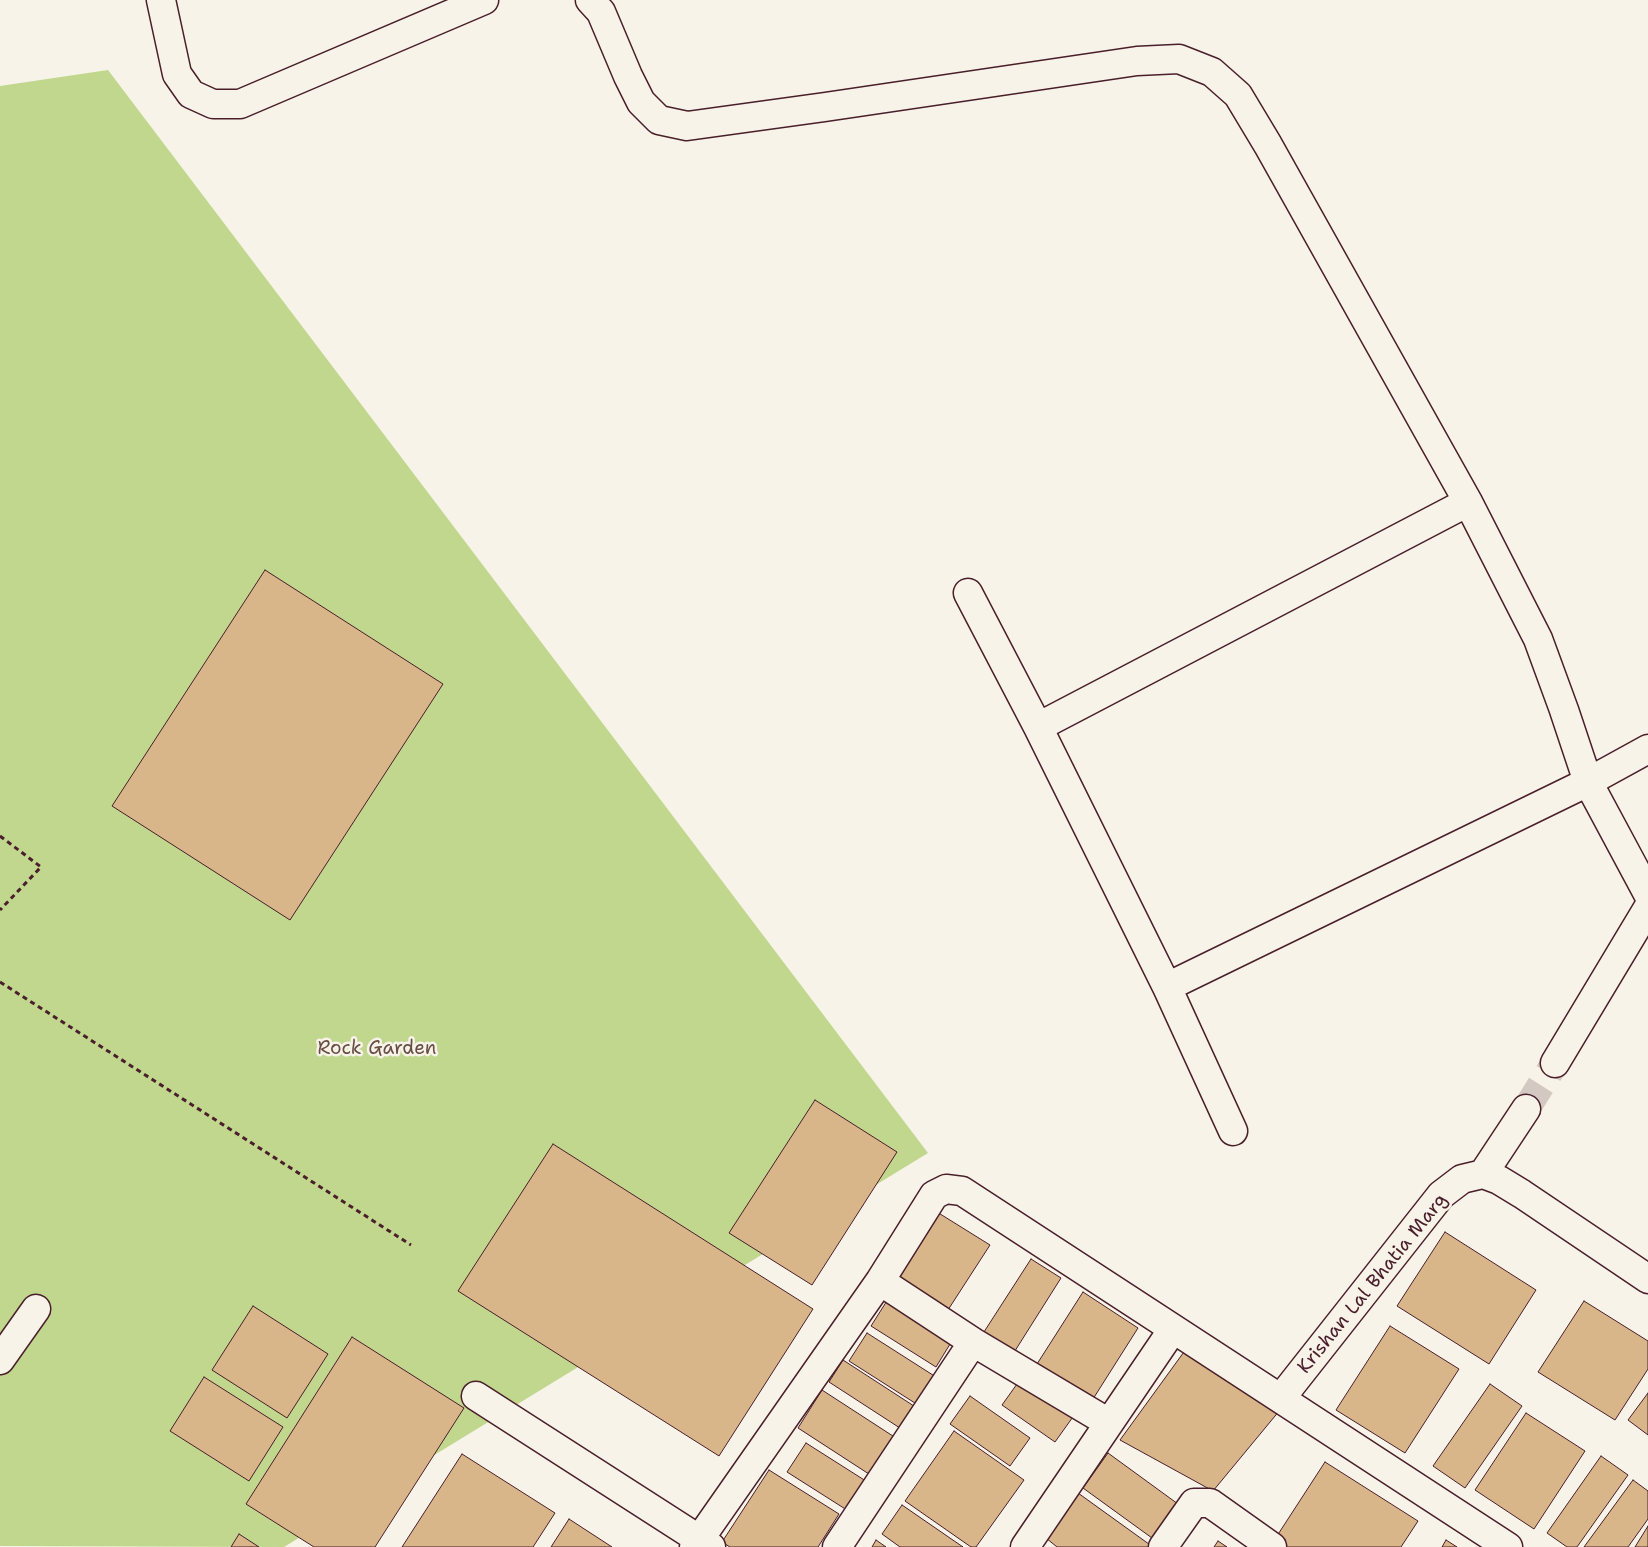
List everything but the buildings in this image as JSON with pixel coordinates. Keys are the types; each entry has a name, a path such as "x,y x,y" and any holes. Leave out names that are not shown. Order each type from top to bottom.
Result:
{"street":[{"path":"160,0 176,74 191,94 213,104 240,104 484,0"},
{"path":"590,0 601,12 641,102 659,120 687,126 1137,61 1179,59 1212,72 1238,95 1268,145 1468,502 1538,639 1588,782 1648,894"},
{"path":"1038,726 1468,502"},
{"path":"968,593 1038,726 1167,987 1233,1132"},
{"path":"1167,987 1588,782 1648,749"},
{"path":"1555,1064 1648,908"},
{"path":"1526,1109 1483,1174 1499,1180 1522,1194 1648,1279"},
{"name":"Krishan Lal Bhatia Marg","path":"1281,1398 1441,1195 1462,1179 1483,1174"},
{"path":"476,1396 701,1544 880,1281 934,1195 946,1189 962,1191 1508,1547"},
{"path":"880,1281 972,1342 1109,1423"},
{"path":"0,1360 36,1309"},
{"path":"1025,1547 1173,1329"},
{"path":"837,1547 972,1342"},
{"path":"1163,1547 1194,1503 1210,1503 1272,1547"}],"path":[{"path":"0,836 41,867 0,910"},
{"path":"0,982 411,1246"}],"green space":[{"name":"Rock Garden","path":"108,70 928,1153 284,1547 0,1546 0,86"}],"tunnel":[{"path":"1526,1109 1555,1063"}]}
